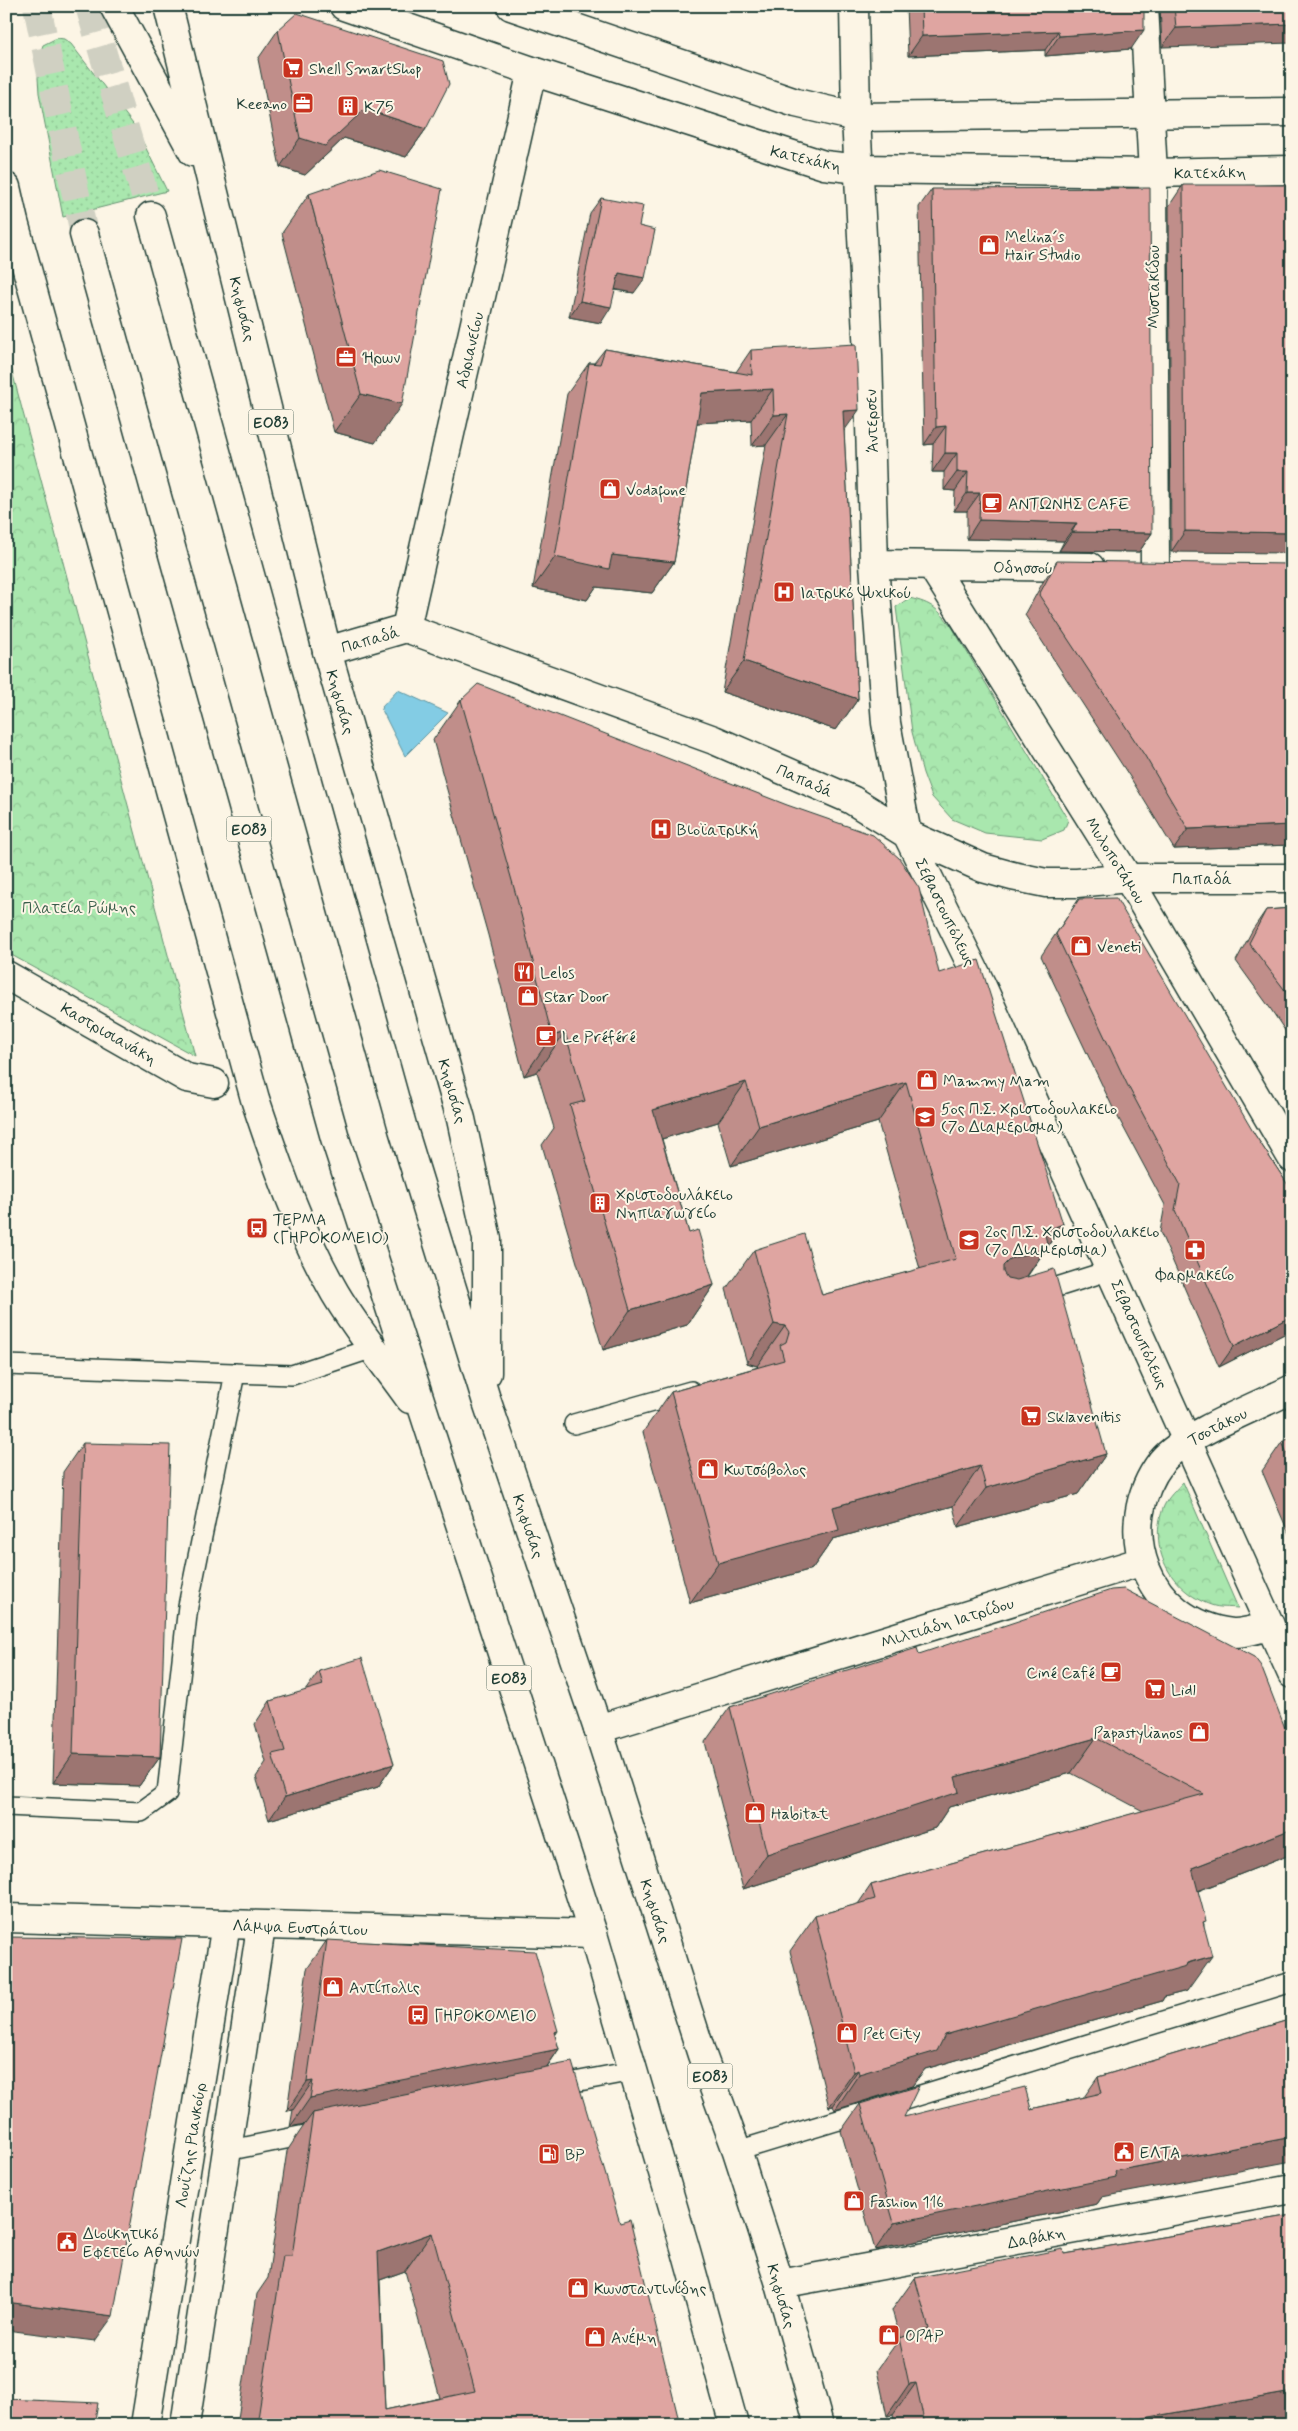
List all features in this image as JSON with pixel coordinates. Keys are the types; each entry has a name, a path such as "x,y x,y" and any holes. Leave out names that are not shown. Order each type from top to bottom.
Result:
{"main road":[{"name":"Κηφισίας","path":"168,6 327,651 461,1118 487,1239 486,1399"},
{"name":"Κατεχάκη","path":"344,6 532,72 781,153 824,165 860,169 1152,173 1292,170"},
{"path":"511,6 545,12 796,103 856,117 1292,112"},
{"name":"Άντερσεν","path":"854,6 856,117 869,375 874,564 886,723 907,834"},
{"name":"Μυστακίδου","path":"1144,6 1152,173 1155,568"},
{"path":"115,10 215,194"},
{"name":"Αδριανείου","path":"406,628 532,72"},
{"name":"ΕΟ83","path":"6,187 10,211 255,1099 296,1212 320,1265 335,1293 425,1421"},
{"name":"Κηφισίας","path":"151,216 403,1128 486,1399 598,1728 702,2055 737,2151 780,2284 818,2425"},
{"name":"ΕΟ83","path":"84,234 335,1138 425,1421 593,1934 734,2425"},
{"name":"Οδησσού","path":"874,564 1184,568"},
{"name":"Μυλοποτάμου","path":"932,566 1128,878 1292,1158"},
{"name":"Παπαδά","path":"327,651 406,628 722,744 852,800 907,834 983,868 1012,876 1046,883 1077,883 1128,878 1292,878"},
{"name":"Σεβαστουπόλεως","path":"907,834 981,984 1292,1674"},
{"name":"Καστρισιανάκη","path":"6,975 187,1078 214,1083"},
{"name":"Τσοτάκου","path":"1143,1561 1139,1553 1137,1520 1145,1488 1163,1460 1188,1440 1292,1389"},
{"path":"1143,1561 1152,1584 1174,1609 1202,1626 1234,1633 1270,1626"},
{"name":"Μιλτιάδη Ιατρίδου","path":"598,1728 1143,1561"},
{"name":"Λάμψα Ευστράτιου","path":"6,1918 226,1924 261,1927 593,1934"},
{"name":"Λουΐζης Ριανκούρ","path":"145,2425 226,1924"},
{"path":"184,2425 261,1927"},
{"name":"Δαβάκη","path":"780,2284 1292,2189"}],"lane":[{"path":"1022,1298 1111,1270"},
{"path":"6,1366 292,1375 373,1348"},
{"path":"6,1806 141,1812 167,1793 188,1606 235,1373"},
{"path":"574,1424 713,1385"},
{"path":"737,2151 1292,1982"},
{"path":"536,2090 632,2071"},
{"path":"226,2151 342,2128"}],"green space":[{"path":"57,38 64,39 71,44 136,128 167,191 63,217 39,93 37,63 43,45"},
{"name":"Πλατεία Ρώμης","path":"6,349 195,1056 6,952"},
{"path":"909,598 934,608 952,627 1068,820 1064,830 1042,839 985,833 952,819 932,797 923,773 912,732 896,607"},
{"path":"1183,1482 1238,1608 1214,1606 1197,1598 1184,1589 1166,1566 1158,1537 1159,1521 1170,1496"}],"water":[{"path":"398,690 448,713 405,756 381,708"}],"building":[{"path":"921,6 1144,6 1144,30 1059,36 1058,31 922,36"},
{"path":"1174,6 1292,6 1292,24 1176,28"},
{"path":"297,13 443,61 449,84 426,129 365,109 325,146 300,138 278,30"},
{"path":"379,170 442,189 402,404 361,394 309,194"},
{"path":"1183,185 1292,185 1290,434 1292,434 1292,533 1185,531"},
{"path":"1150,188 1152,533 1072,532 1077,523 979,520 980,493 967,493 968,472 957,472 957,453 945,453 946,426 936,427 932,189"},
{"path":"601,198 643,206 639,226 655,230 645,278 619,273 611,307 580,301"},
{"path":"856,344 859,410 843,411 858,699 744,661 788,414 774,415 773,389 702,393 674,562 612,555 609,569 555,557 589,363 600,364 605,349 752,375 751,350"},
{"path":"1057,561 1292,564 1292,825 1188,829 1145,756 1039,595"},
{"path":"478,684 787,805 873,835 899,858 919,888 939,973 979,960 1063,1224 1044,1231 1048,1247 1010,1259 1003,1266 1003,1272 1007,1278 1017,1280 1054,1269 1106,1454 986,1488 980,1466 833,1507 839,1530 718,1563 671,1392 784,1360 780,1345 786,1342 789,1332 785,1326 774,1324 754,1250 804,1234 822,1295 956,1259 906,1082 759,1126 746,1082 653,1110 689,1233 698,1230 714,1285 630,1310 570,1105 585,1101 565,1032 552,1036 516,895 461,700"},
{"path":"1116,898 1255,1135 1292,1191 1292,1316 1234,1346 1175,1210 1180,1184 1127,1084 1056,934 1079,899"},
{"path":"1292,908 1292,1002 1249,943 1266,910"},
{"path":"1292,1437 1292,1465 1282,1442"},
{"path":"83,1443 170,1445 160,1757 73,1754"},
{"path":"1124,1589 1254,1657 1261,1666 1292,1746 1292,1829 1192,1868 1206,1921 1203,1922 1212,1956 1187,1963 1186,1966 945,2035 937,2051 859,2074 858,2070 854,2072 815,1916 875,1899 871,1885 1204,1794 1096,1738 955,1777 959,1792 767,1854 730,1707 917,1648 919,1654 1111,1590"},
{"path":"362,1658 394,1764 285,1797 272,1754 285,1751 270,1701 323,1685 319,1671"},
{"path":"6,1937 182,1939 113,2316 6,2302"},
{"path":"327,1940 535,1951 558,2031 554,2032 559,2049 310,2098 313,2081 307,2082"},
{"path":"1292,2019 1292,2137 1115,2171 1116,2177 894,2223 860,2104 919,2086 904,2117 1025,2087 1031,2109 1102,2093 1098,2077"},
{"path":"572,2062 620,2223 630,2220 680,2425 257,2425 283,2256 292,2256 313,2113","holes":["432,2233 475,2391 385,2410 378,2252"]},
{"path":"1292,2215 1292,2392 1094,2425 925,2425 916,2383 909,2384 899,2338 929,2329 915,2278 1063,2249 1064,2254"},
{"path":"6,2399 98,2403 94,2425 6,2425"}],"tunnel":[{"path":"37,6 84,234"},
{"path":"89,6 151,216"}],"place":[{"name":"Shell SmartShop","path":"293,68"},
{"name":"Keeano","path":"303,103"},
{"name":"K75","path":"348,106"},
{"name":"Melina´s Hair Studio","path":"989,245"},
{"name":"Ήρων","path":"346,357"},
{"name":"Vodafone","path":"610,489"},
{"name":"ΑΝΤΩΝΗΣ CAFE","path":"992,503"},
{"name":"Ιατρικό Ψυχικού","path":"784,592"},
{"name":"Βιοϊατρική","path":"661,829"},
{"name":"Veneti","path":"1081,946"},
{"name":"Lelos","path":"524,972"},
{"name":"Star Door","path":"528,996"},
{"name":"Le Préféré","path":"546,1036"},
{"name":"Mammy Mam","path":"927,1080"},
{"name":"5ος Π.Σ. Χριστοδουλακειο (7ο Διαμερισμα)","path":"925,1117"},
{"name":"Χριστοδουλάκειο Νηπιαγωγείο","path":"600,1203"},
{"name":"ΤΕΡΜΑ (ΓΗΡΟΚΟΜΕΙΟ)","path":"257,1228"},
{"name":"2ος Π.Σ. Χριστοδουλακειο (7ο Διαμερισμα)","path":"969,1240"},
{"name":"Φαρμακείο","path":"1195,1250"},
{"name":"Sklavenitis","path":"1031,1416"},
{"name":"Κωτσόβολος","path":"708,1469"},
{"name":"Ciné Café","path":"1111,1672"},
{"name":"Lidl","path":"1155,1689"},
{"name":"Papastylianos","path":"1199,1732"},
{"name":"Habitat","path":"755,1813"},
{"name":"Αντίπολις","path":"333,1987"},
{"name":"ΓΗΡΟΚΟΜΕΙΟ","path":"418,2015"},
{"name":"Pet City","path":"847,2033"},
{"name":"ΕΛΤΑ","path":"1124,2152"},
{"name":"BP","path":"549,2154"},
{"name":"Fashion 116","path":"854,2201"},
{"name":"Διοικητικό Εφετείο Αθηνών","path":"67,2242"},
{"name":"Κωνσταντινίδης","path":"578,2288"},
{"name":"OPAP","path":"889,2335"},
{"name":"Ανέμη","path":"595,2337"}]}
